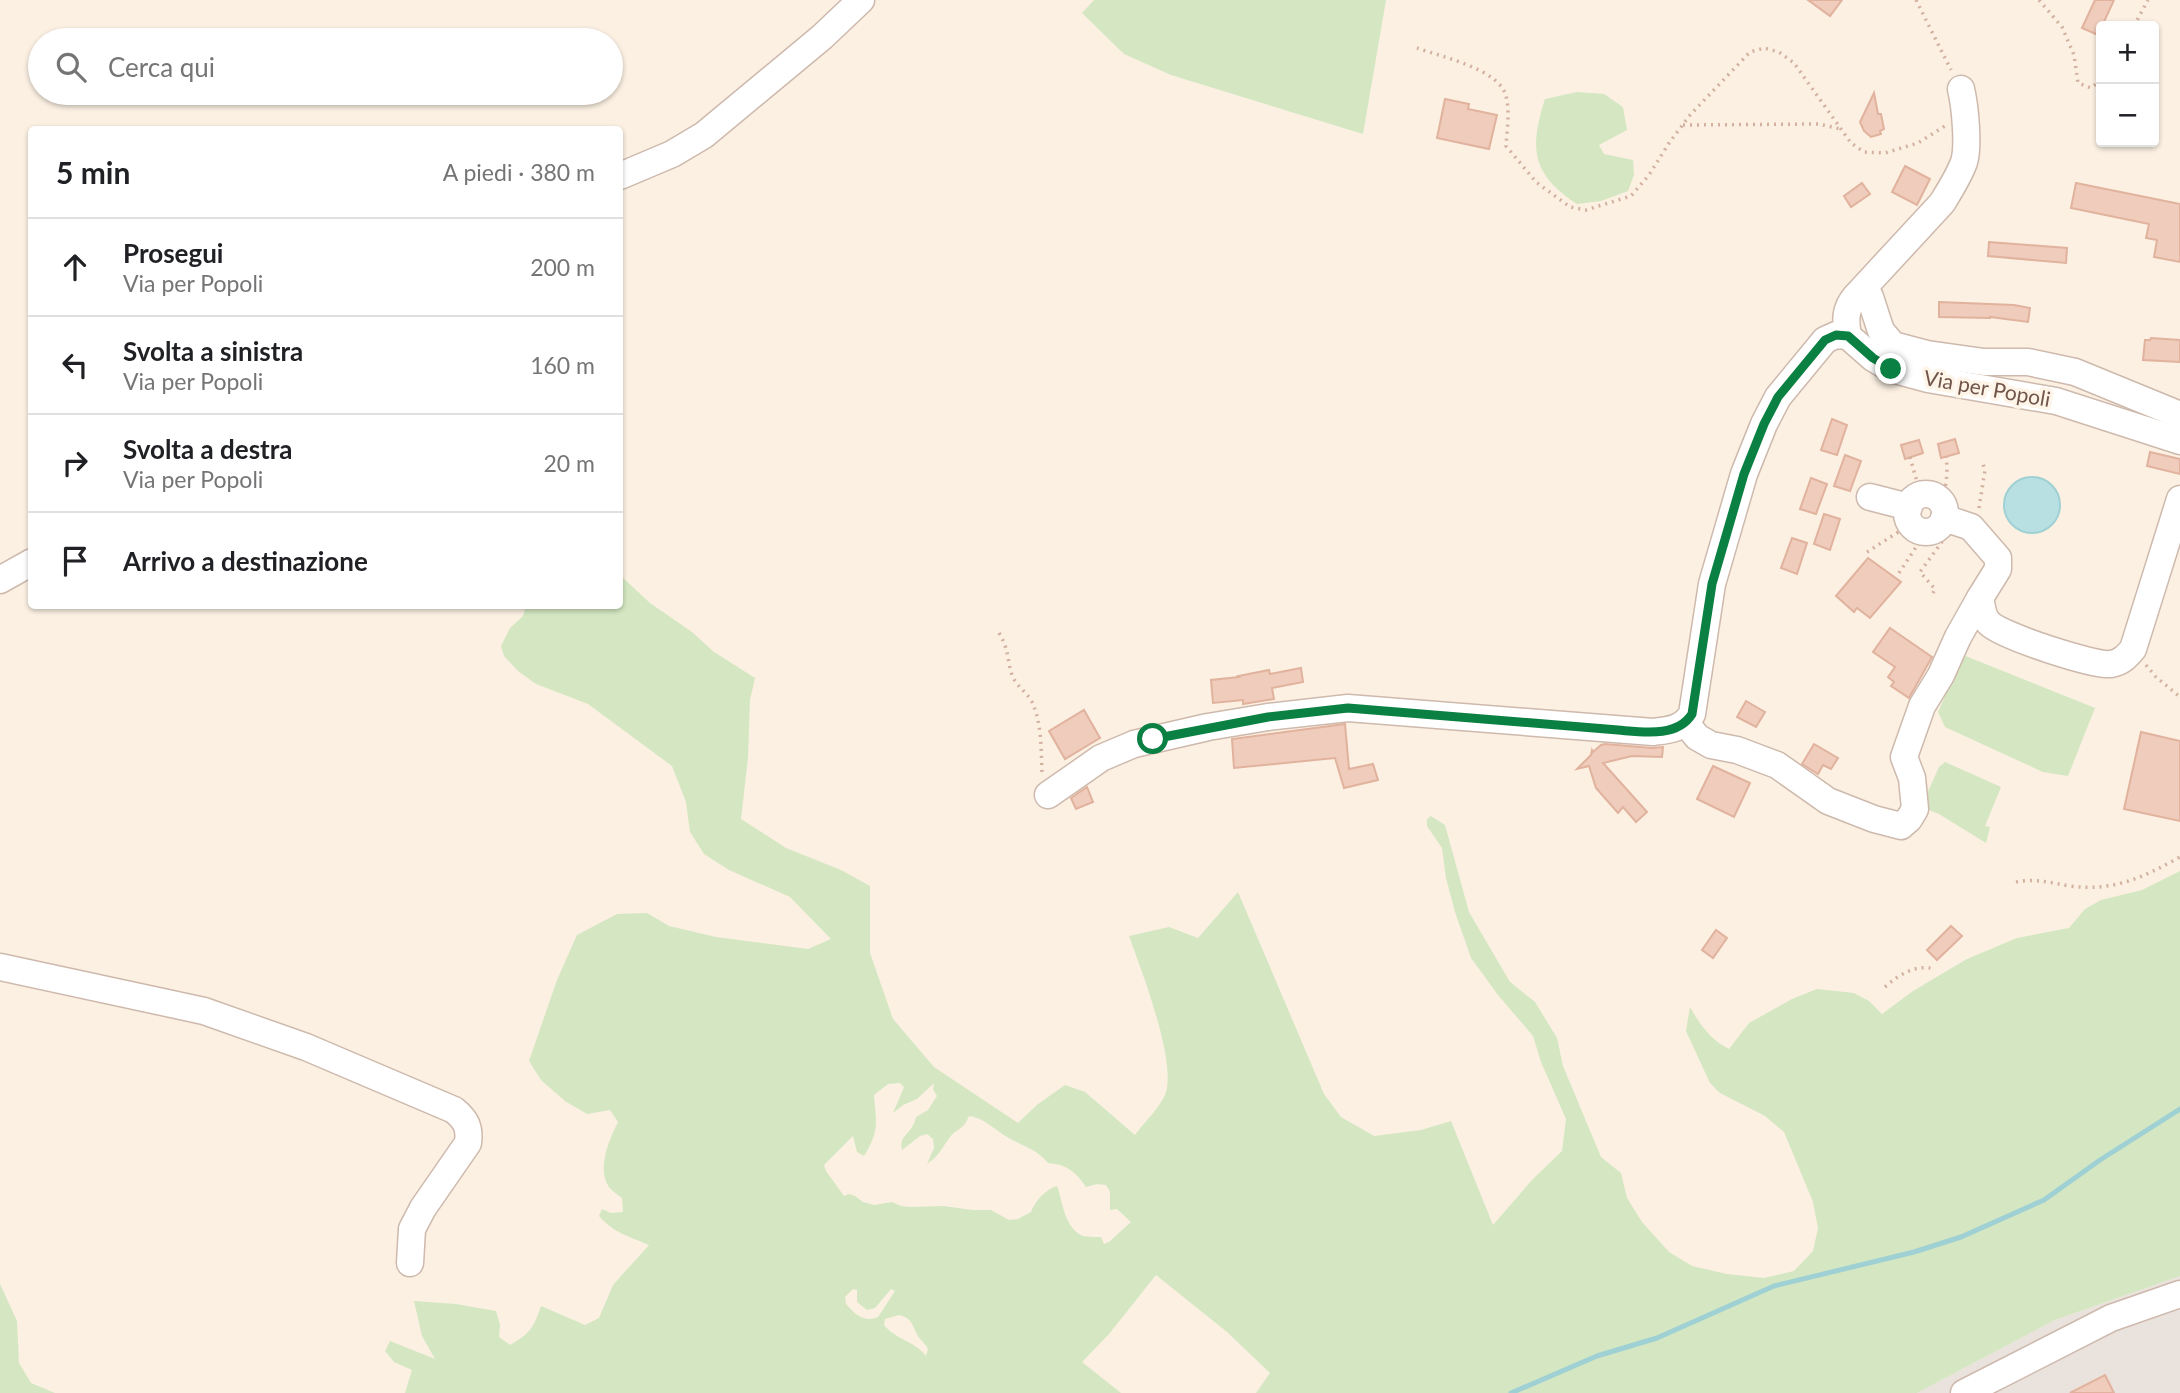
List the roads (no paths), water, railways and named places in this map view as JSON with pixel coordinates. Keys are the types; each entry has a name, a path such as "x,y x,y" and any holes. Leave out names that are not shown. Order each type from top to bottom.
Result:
{"street":[{"path":"623,175 672,154 704,135 822,37 861,0"},
{"path":"1048,795 1101,758 1134,744 1208,727 1316,711 1348,708 1653,732 1665,731 1686,723 1692,714 1712,584 1727,528 1764,424 1784,387 1825,340 1836,335 1848,336 1848,304 1942,203 1952,187 1965,160 1965,104 1961,89"},
{"path":"1856,296 1870,298 1881,331 1893,345 1927,354 1984,362 2028,362 2075,372 2180,415"},
{"name":"Via per Popoli","path":"1848,336 1873,358 1891,369 1928,379 2056,401 2180,441"},
{"path":"1686,723 1697,737 1711,745 1737,750 1777,765 1828,801 1874,819 1901,826 1909,819 1914,809 1912,778 1904,757 1922,706 1998,569 1998,558 1971,527 1870,497"},
{"path":"1980,598 1986,621 2026,641 2100,664 2124,659 2133,649 2180,499"},
{"path":"0,580 28,564"},
{"path":"0,967 204,1012 306,1047 454,1110 465,1119 470,1132 468,1143 423,1208 412,1229 410,1263"},
{"path":"1964,1393 2111,1318 2180,1294"}],"water":[{"path":"2032,477 2052,485 2060,505 2052,525 2032,533 2012,525 2004,505 2012,485"}],"waterway":[{"path":"1511,1393 1597,1356 1657,1338 1774,1286 1914,1252 1961,1237 2044,1200 2100,1160 2180,1109"}]}
